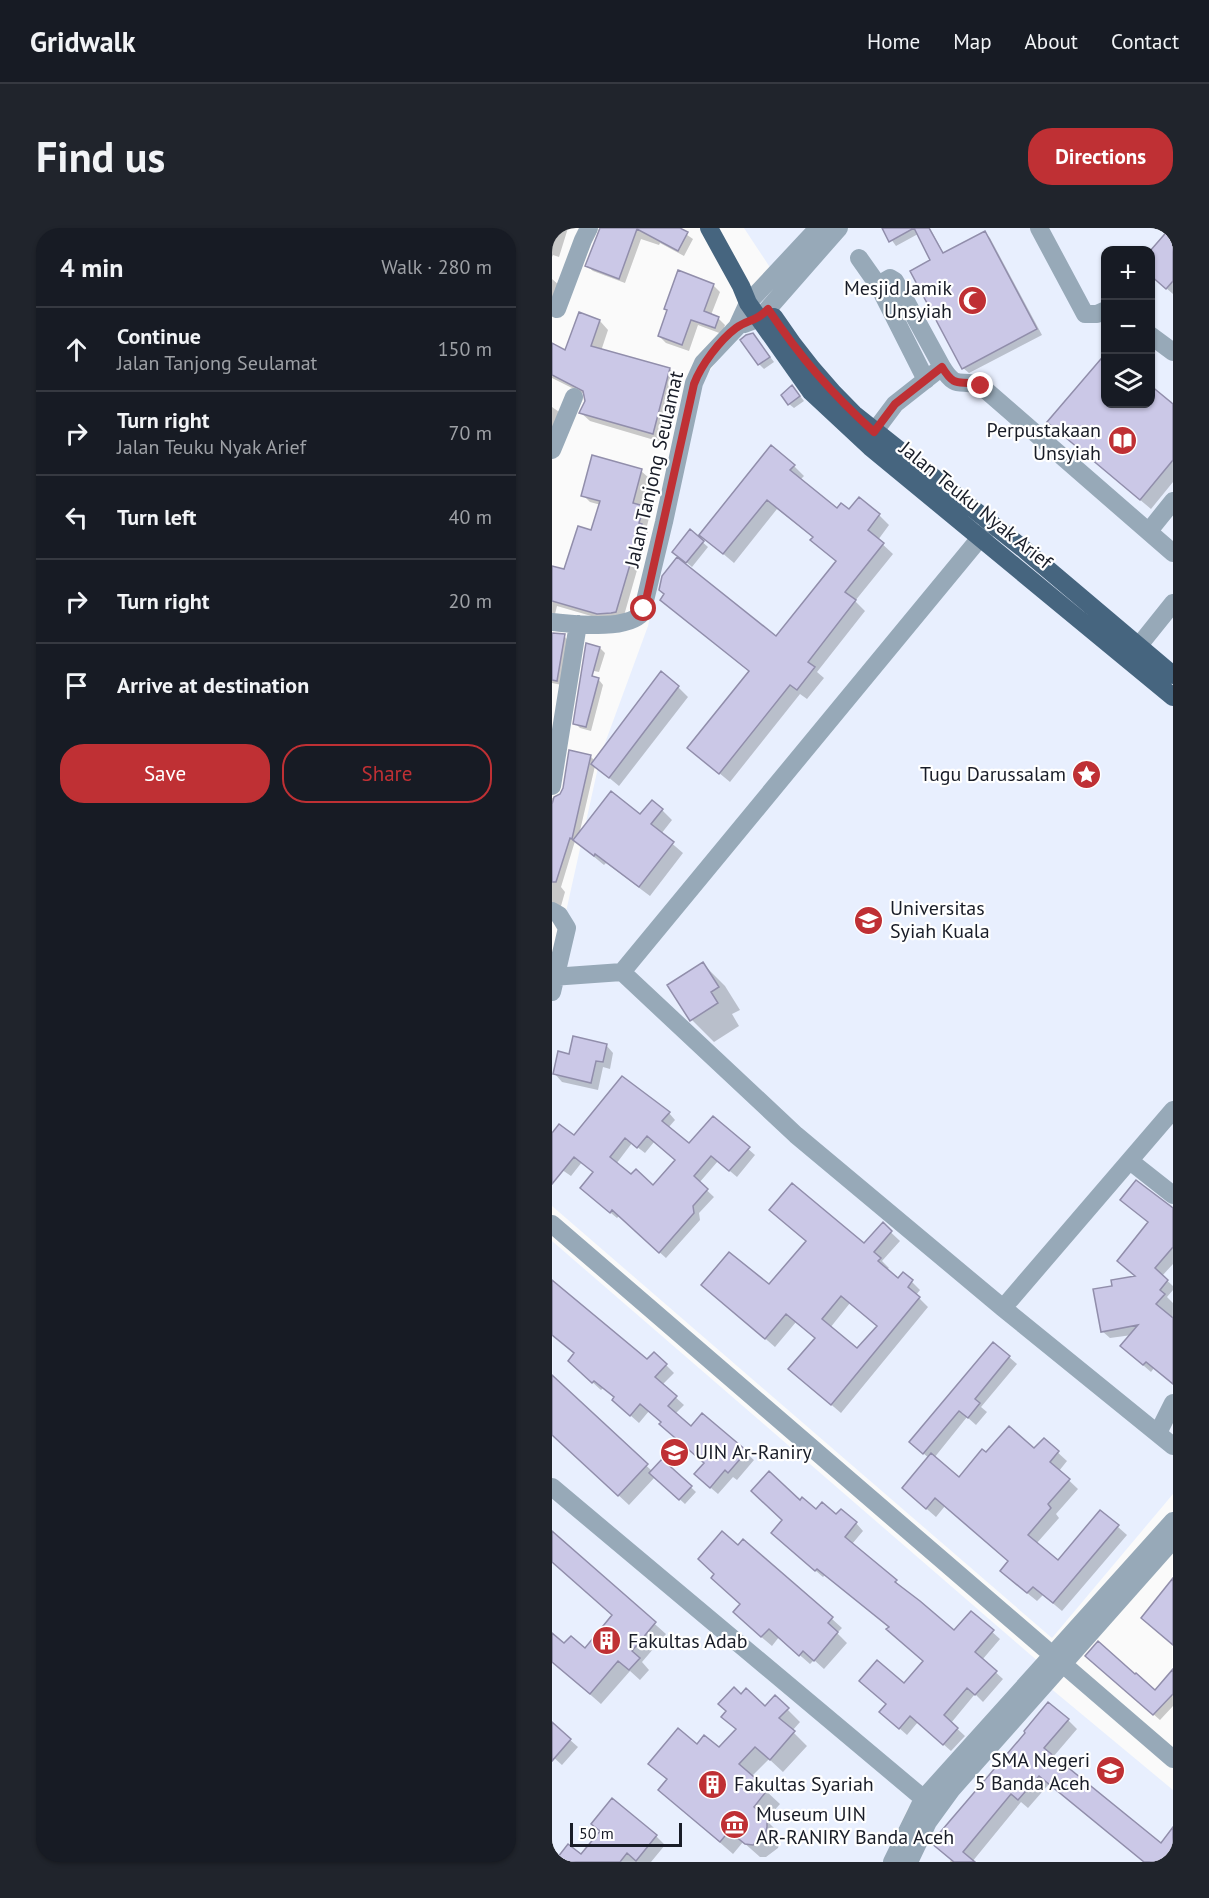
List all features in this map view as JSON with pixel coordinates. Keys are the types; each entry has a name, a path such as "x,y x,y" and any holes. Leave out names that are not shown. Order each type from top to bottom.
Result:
{"main road":[{"name":"Jalan Teuku Nyak Arief","path":"709,228 748,294 831,392 874,432 992,523 1133,653 1173,697"},
{"name":"Jalan Teuku Nyak Arief","path":"764,313 784,356 816,397 870,447 979,538 1133,653 1173,675"}],"street":[{"path":"557,309 589,228"},
{"name":"Jalan Tanjong Seulamat","path":"737,327 748,294 818,228"},
{"path":"764,313 839,228"},
{"path":"1039,228 1085,314 1101,312"},
{"path":"859,258 878,285 926,380"},
{"path":"878,285 890,278 895,281 948,377 954,382 981,386 1173,553"},
{"name":"Jalan Tanjong Seulamat","path":"552,622 624,623 637,619 642,613 694,384 703,363 737,327 764,313"},
{"path":"1155,339 1173,352"},
{"path":"874,432 895,404 942,367"},
{"path":"552,450 574,397"},
{"path":"1149,531 1173,501"},
{"path":"552,911 559,915 567,928 553,983 622,972 992,523"},
{"path":"1133,653 1173,603"},
{"path":"552,786 578,624"},
{"path":"622,972 796,1135 1173,1446"},
{"path":"1003,1308 1173,1110"},
{"path":"1130,1161 1173,1195"},
{"path":"552,1224 1173,1759"},
{"path":"1158,1433 1173,1403"},
{"path":"552,1487 929,1804"},
{"path":"892,1862 929,1804 1057,1660 1173,1521"},
{"path":"1057,1660 1173,1540"},
{"path":"909,1862 929,1804"}],"shaded area":[{"name":"Universitas Syiah Kuala","path":"744,228 1173,228 1173,1494 1052,1638 552,1206 552,975 601,754 648,626 700,385 736,334 771,269"},
{"name":"UIN Ar-Raniry","path":"552,1241 1040,1663 908,1808 883,1862 552,1862"},
{"name":"SMA Negeri 5 Banda Aceh","path":"1049,1687 1173,1790 1173,1836 1168,1833 1161,1843 1113,1836 1144,1862 975,1862 960,1850 950,1862 915,1862 939,1813","holes":["1048,1702 1068,1719 1044,1748 1024,1731","1021,1737 1050,1762 1018,1800 1000,1784 994,1791 983,1781","1058,1760 1112,1835 1043,1780","977,1789 1000,1808 972,1841 949,1822","968,1839 951,1859 931,1843"]}],"building":[{"path":"600,228 680,228 688,232 678,251 637,229 619,279 585,266"},
{"path":"882,228 914,228 889,242"},
{"name":"Mesjid Jamik Unsyiah","path":"914,228 929,228 943,253 985,231 1037,329 962,369 910,271 930,260"},
{"path":"1170,228 1173,228 1173,281 1166,289 1155,279 1154,246"},
{"path":"678,270 714,284 704,311 719,317 715,328 691,320 682,345 658,336 667,310 664,309"},
{"path":"579,312 600,320 591,346 670,368 653,434 579,413 585,401 583,391 552,375 552,343 565,350"},
{"path":"753,333 770,357 758,365 740,340"},
{"name":"Perpustakaan Unsyiah","path":"1101,359 1101,408 1155,408 1155,389 1173,404 1173,460 1140,500 1047,422"},
{"path":"792,385 800,396 788,405 781,395"},
{"path":"771,445 795,465 790,470 837,508 841,503 849,509 859,497 880,514 868,530 884,543 845,592 856,600 808,662 815,667 797,690 790,685 719,774 687,748 749,671 660,600 664,594 659,590 662,576 677,557 776,636 836,561 810,540 813,537 767,500 723,554 699,535"},
{"path":"592,455 642,469 633,503 644,506 639,523 642,524 616,612 611,613 597,614 552,601 552,566 564,569 578,526 591,530 600,501 581,496"},
{"path":"690,529 704,541 686,563 672,552"},
{"path":"552,633 565,634 557,681 552,680"},
{"path":"586,643 600,647 592,676 599,678 586,727 573,724"},
{"path":"661,671 679,686 609,778 591,764"},
{"path":"569,750 591,755 572,839 570,838 556,882 552,882 552,804 554,797 560,794 563,788"},
{"path":"611,791 640,814 652,800 663,809 651,824 674,842 639,887 573,840"},
{"path":"703,962 719,987 711,992 718,1003 690,1021 667,985"},
{"path":"573,1036 607,1044 603,1062 596,1061 591,1083 553,1074 558,1051 569,1054"},
{"path":"622,1076 670,1112 662,1121 689,1143 713,1116 750,1147 729,1171 711,1156 694,1176 708,1189 693,1206 694,1213 659,1253 612,1210 610,1213 580,1188 593,1172 574,1157 552,1184 552,1133 559,1124 574,1135","holes":["647,1136 675,1160 653,1185 636,1169 631,1174 610,1157 625,1138 637,1148"]},
{"path":"1136,1180 1173,1208 1173,1247 1155,1268 1168,1280 1160,1290 1165,1294 1156,1304 1173,1318 1173,1384 1146,1362 1143,1365 1120,1346 1138,1325 1101,1332 1093,1289 1112,1286 1111,1280 1135,1276 1117,1261 1148,1222 1120,1200"},
{"path":"792,1183 864,1243 883,1222 892,1231 874,1252 881,1258 878,1261 898,1278 903,1272 913,1280 908,1287 920,1297 831,1405 788,1369 815,1338 786,1314 765,1339 701,1285 729,1252 769,1284 806,1241 769,1210","holes":["841,1296 877,1326 857,1348 822,1319"]},
{"path":"552,1280 647,1359 654,1352 667,1364 655,1377 677,1396 668,1406 691,1426 702,1413 747,1451 728,1473 725,1470 710,1488 694,1474 704,1463 659,1424 661,1422 640,1404 630,1416 612,1400 614,1397 594,1381 592,1383 568,1361 574,1353 552,1335"},
{"path":"993,1342 1010,1356 975,1399 980,1403 968,1418 959,1411 923,1454 909,1442"},
{"path":"552,1375 648,1464 618,1496 552,1435"},
{"path":"1009,1426 1034,1448 1044,1438 1059,1451 1050,1462 1070,1479 1048,1504 1051,1508 1028,1535 1058,1560 1100,1510 1119,1525 1053,1603 1033,1587 1027,1593 1000,1571 1008,1561 935,1498 926,1509 902,1488 931,1453 959,1477 982,1449 986,1452"},
{"path":"662,1459 692,1486 679,1500 649,1473"},
{"path":"769,1471 800,1500 802,1497 816,1509 822,1502 836,1514 841,1509 857,1522 845,1537 954,1630 971,1611 994,1630 975,1652 997,1671 975,1695 967,1688 944,1715 958,1728 943,1745 910,1716 899,1729 879,1712 886,1704 859,1681 877,1660 904,1683 923,1661 886,1629 889,1627 817,1569 815,1571 771,1533 782,1520 751,1491"},
{"name":"Fakultas Adab","path":"552,1531 656,1622 632,1651 640,1658 629,1670 618,1661 590,1694 552,1662 552,1633 564,1643 571,1636 585,1648 612,1615 552,1562"},
{"path":"722,1531 738,1545 743,1539 833,1617 828,1623 838,1632 814,1661 803,1651 799,1656 769,1629 761,1637 733,1612 740,1604 711,1578 714,1574 698,1559"},
{"path":"1173,1578 1173,1645 1141,1618"},
{"path":"1098,1641 1155,1690 1173,1669 1173,1694 1153,1715 1085,1656"},
{"name":"Fakultas Syariah","path":"734,1687 741,1694 746,1688 765,1706 775,1695 789,1708 779,1718 795,1731 770,1760 755,1747 739,1764 768,1789 754,1807 767,1818 765,1835 753,1845 745,1844 729,1831 720,1842 658,1790 667,1779 648,1764 678,1728 697,1744 704,1735 719,1747 736,1729 721,1717 726,1711 718,1704"},
{"path":"1048,1702 1069,1719 1044,1748 1161,1843 1173,1827 1173,1862 1144,1862 1039,1776 1018,1800 1011,1794 963,1852 975,1862 954,1862 931,1843 1025,1733 1024,1731"},
{"path":"552,1722 571,1739 552,1761"},
{"path":"612,1798 657,1835 636,1861 627,1853 620,1862 554,1862 568,1844 581,1854 600,1831 591,1824"}],"place":[{"name":"Mesjid Jamik Unsyiah","path":"973,300"},
{"name":"Perpustakaan Unsyiah","path":"1122,441"},
{"name":"Tugu Darussalam","path":"1087,774"},
{"name":"Universitas Syiah Kuala","path":"869,920"},
{"name":"UIN Ar-Raniry","path":"674,1452"},
{"name":"Fakultas Adab","path":"607,1641"},
{"name":"SMA Negeri 5 Banda Aceh","path":"1111,1771"},
{"name":"Fakultas Syariah","path":"713,1784"},
{"name":"Museum UIN AR-RANIRY Banda Aceh","path":"735,1825"}],"route":[{"path":"644,609 694,384 703,363 737,327 760,318 768,309 790,341 831,392 874,432 895,404 942,367 954,382 981,386"}]}
